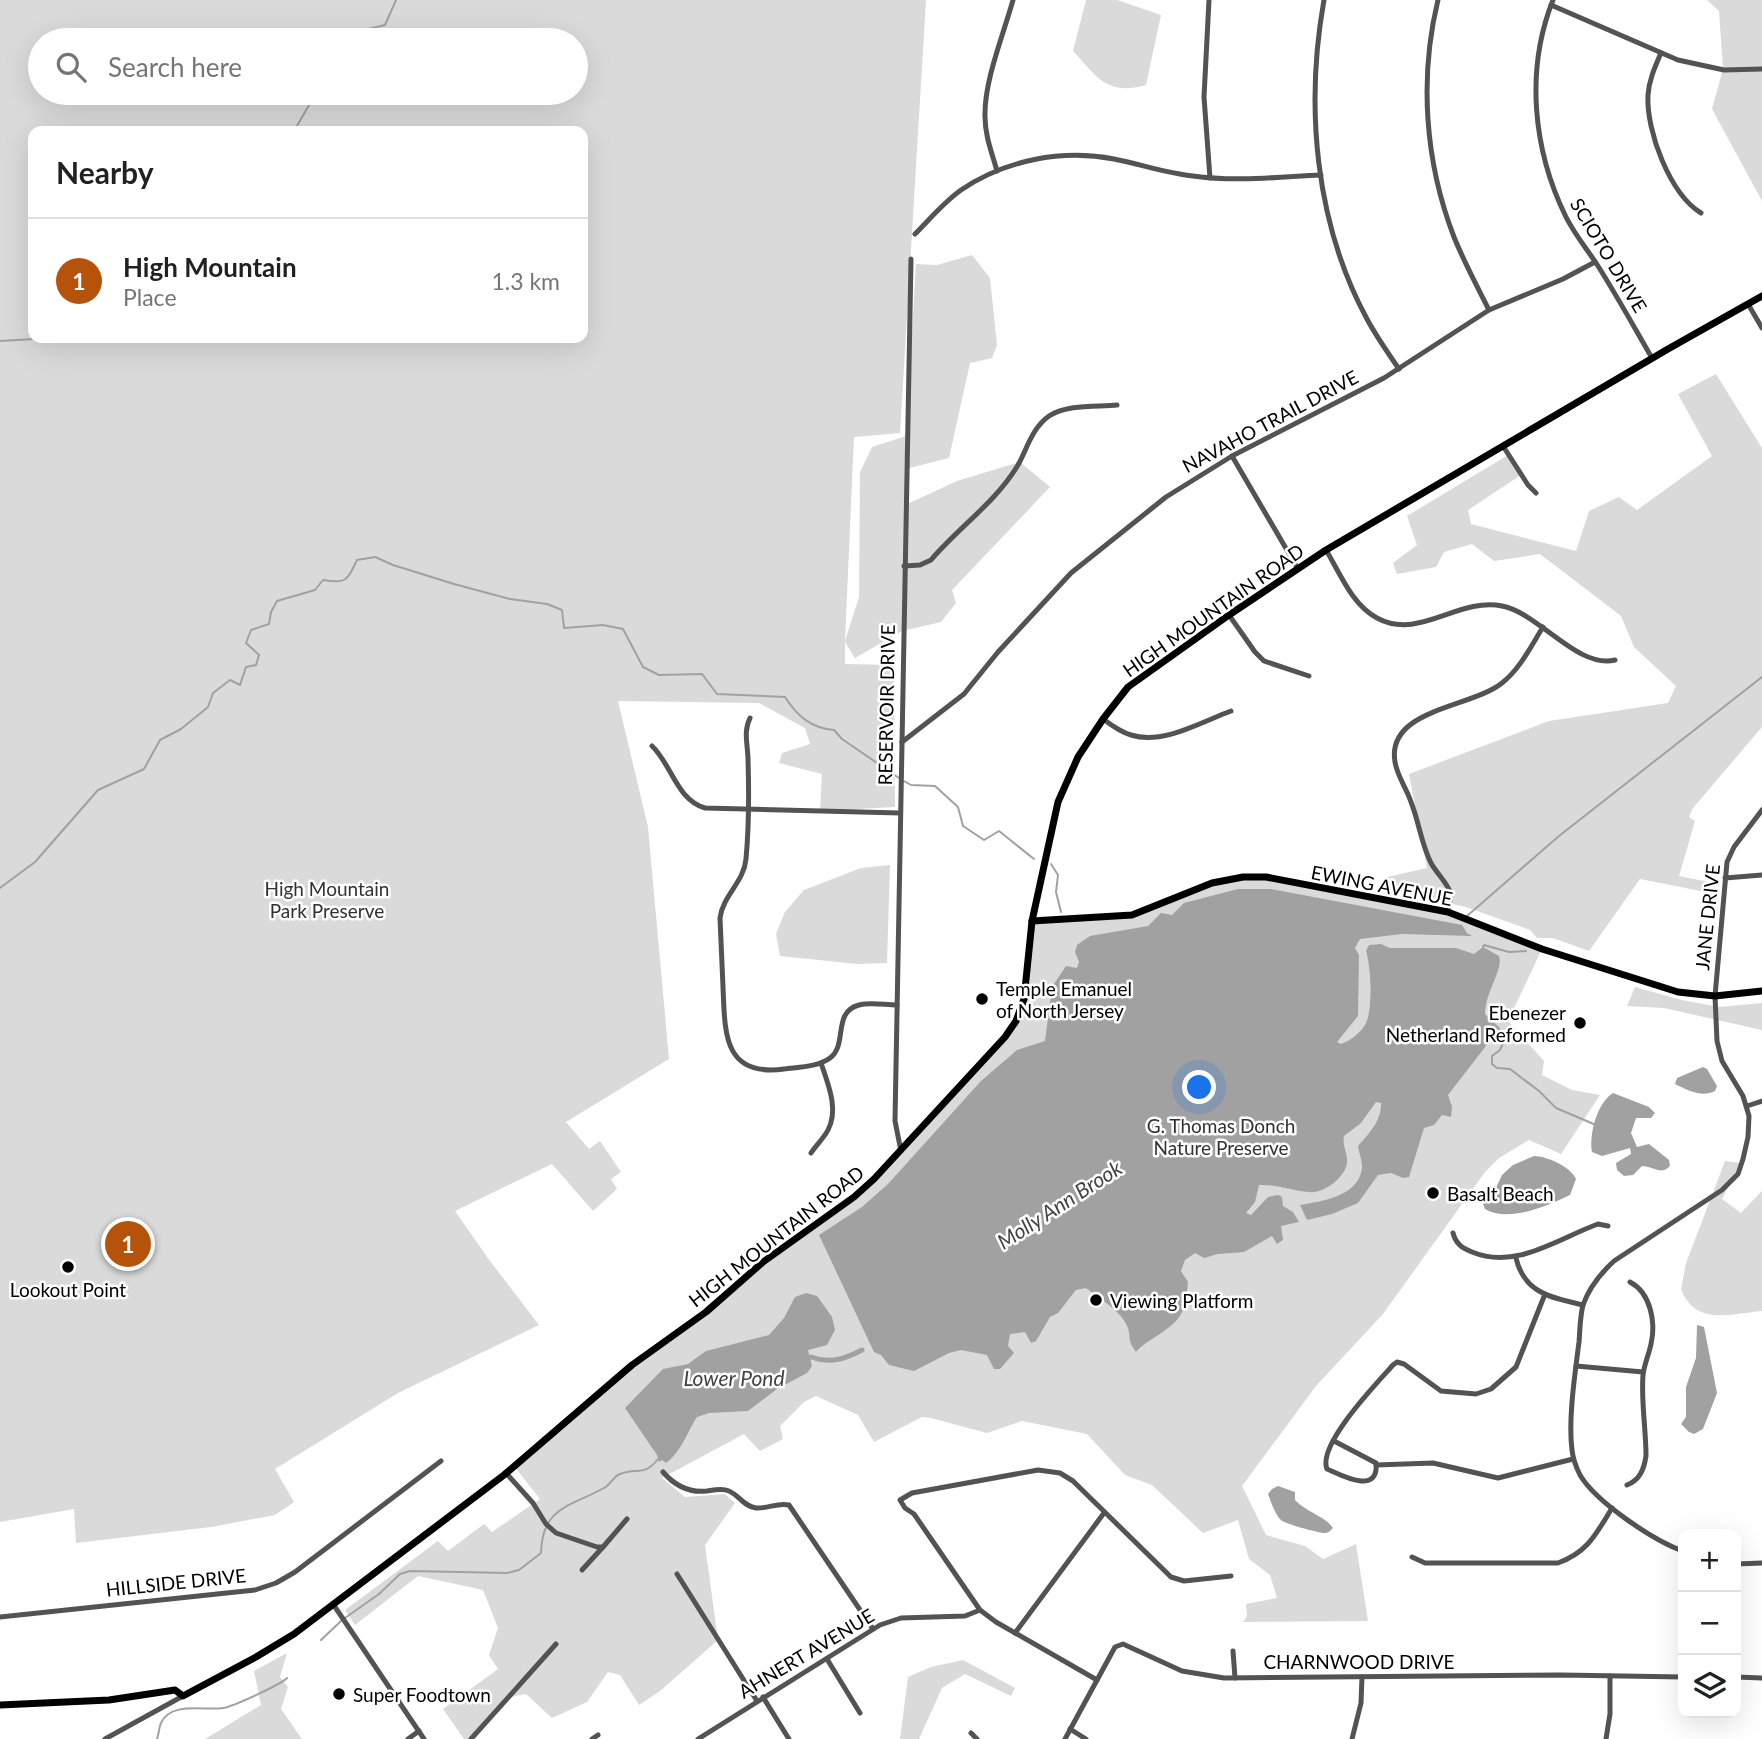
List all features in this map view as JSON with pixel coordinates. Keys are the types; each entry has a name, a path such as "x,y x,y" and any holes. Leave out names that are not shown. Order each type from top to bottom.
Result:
{"main road":[{"name":"HIGH MOUNTAIN ROAD","path":"183,1696 277,1645 506,1473 632,1365 706,1312 786,1244 854,1198 901,1151 1016,1021 1026,989 1032,921 1058,802 1074,764 1102,719 1139,678 1326,550 1762,296"},
{"name":"EWING AVENUE","path":"1032,921 1132,915 1212,883 1255,876 1448,912 1542,949 1660,988 1714,996 1762,991"},
{"path":"0,1705 118,1700 175,1690 183,1696"}],"street":[{"path":"997,171 986,129 985,106 1013,0"},
{"path":"1209,0 1204,97 1210,178"},
{"path":"1324,0 1318,43 1315,101 1321,175 1331,226 1347,274 1367,320 1399,369"},
{"path":"1438,0 1427,76 1432,158 1454,237 1489,310"},
{"path":"1552,3 1661,53 1724,70 1762,69"},
{"name":"SCIOTO DRIVE","path":"1552,3 1542,36 1537,72 1536,109 1545,163 1558,198 1583,246 1652,358"},
{"path":"1661,53 1652,74 1648,95 1653,134 1662,158 1683,196 1701,213"},
{"path":"915,234 959,191 997,171 1037,159 1083,155 1210,178 1321,175"},
{"name":"RESERVOIR DRIVE","path":"901,1151 895,1121 911,259"},
{"name":"NAVAHO TRAIL DRIVE","path":"902,742 964,694 998,652 1080,565 1166,497 1232,456 1399,369 1489,310 1595,262"},
{"path":"1748,304 1762,328"},
{"path":"904,566 920,565 931,560 1001,489 1043,421 1065,410 1118,405"},
{"path":"1503,446 1536,493"},
{"path":"1232,456 1298,569"},
{"path":"1326,550 1356,600 1369,613 1386,622 1413,625 1473,606 1492,604 1520,612 1589,658 1602,662 1615,660"},
{"path":"1229,615 1264,661 1310,676"},
{"path":"1448,912 1451,894 1426,851 1415,812 1396,768 1395,746 1405,728 1417,719 1483,695 1502,684 1518,667 1543,627"},
{"path":"1102,719 1123,733 1149,737 1170,734 1231,711"},
{"path":"750,718 746,733 748,759 745,868 724,902 720,918 726,1039 731,1050 738,1059 759,1069 771,1070 821,1063 836,1052 842,1021 851,1009 860,1005 897,1005"},
{"path":"652,746 662,756 679,788 690,800 711,808 900,813"},
{"name":"JANE DRIVE","path":"1747,1106 1718,1052 1714,996 1725,878 1730,854 1762,810"},
{"path":"1725,878 1762,875"},
{"path":"811,1153 827,1132 832,1116 833,1104 821,1063"},
{"path":"1678,1548 1650,1534 1596,1496 1581,1476 1573,1459 1571,1440 1583,1305 1596,1280 1612,1262 1722,1190 1738,1174 1748,1137 1747,1106 1762,1101"},
{"path":"1453,1233 1458,1244 1480,1255 1516,1258 1598,1224 1608,1226"},
{"path":"1516,1258 1525,1282 1545,1294 1583,1305"},
{"path":"1627,1485 1639,1476 1646,1456 1643,1372 1651,1346 1653,1322 1644,1296 1630,1282"},
{"path":"1376,1465 1371,1478 1355,1482 1327,1469 1325,1460 1346,1419 1397,1362 1404,1364 1441,1391 1476,1394 1491,1390 1516,1367 1545,1294"},
{"path":"1576,1366 1643,1372"},
{"path":"1334,1441 1369,1458 1376,1465 1433,1463 1498,1478 1573,1459"},
{"name":"HILLSIDE DRIVE","path":"0,1617 255,1590 270,1586 295,1572 441,1461"},
{"path":"1097,1680 980,1610 914,1514 905,1508 900,1500 912,1493 1045,1469 1067,1476 1171,1577 1184,1581 1231,1576"},
{"path":"663,1472 688,1491 725,1490 752,1508 783,1504 789,1506 873,1629"},
{"path":"506,1473 533,1503 547,1526 566,1538 603,1547"},
{"path":"1412,1557 1425,1563 1558,1563 1573,1558 1586,1548 1612,1508"},
{"path":"1015,1633 1104,1513"},
{"path":"582,1570 627,1519"},
{"path":"1741,1564 1762,1563"},
{"path":"677,1574 757,1701"},
{"path":"333,1604 424,1739"},
{"name":"AHNERT AVENUE","path":"698,1739 873,1629 901,1618 965,1616 980,1610"},
{"path":"471,1739 556,1644"},
{"name":"CHARNWOOD DRIVE","path":"1065,1739 1115,1647 1123,1644 1182,1671 1235,1678 1678,1677"},
{"path":"1233,1651 1235,1678"},
{"path":"827,1659 860,1713"},
{"path":"1606,1739 1610,1714 1610,1676"},
{"path":"1352,1739 1361,1703 1362,1677"},
{"path":"1741,1677 1762,1678"},
{"name":"HIGH MOUNTAIN ROAD","path":"105,1739 183,1696"},
{"path":"763,1697 789,1739"},
{"path":"1070,1729 1086,1739"},
{"path":"408,1739 419,1731"},
{"path":"971,1733 977,1739"}],"green space":[{"name":"High Mountain Park Preserve","path":"0,0 926,0 900,433 854,437 845,641 859,597 860,472 872,447 906,436 916,264 937,265 972,255 990,278 997,345 992,358 970,363 949,458 905,469 905,505 957,481 1020,462 1050,487 952,590 956,603 941,622 902,631 855,658 845,642 845,664 894,665 895,807 820,811 822,774 779,763 782,753 810,744 805,728 759,703 618,701 648,827 669,1059 566,1122 589,1149 600,1141 621,1172 611,1179 617,1189 593,1211 552,1164 455,1211 539,1325 398,1393 275,1469 294,1502 275,1515 211,1527 76,1543 74,1509 0,1522"},
{"path":"1086,0 1117,0 1161,15 1146,85 1133,88 1112,86 1096,76 1073,51"},
{"path":"1707,0 1762,0 1762,201 1712,109 1723,69 1719,11"},
{"path":"1716,374 1762,448 1762,727 1693,808 1689,817 1695,821 1679,876 1714,883 1716,894 1640,879 1589,951 1553,938 1537,938 1530,930 1466,907 1387,890 1383,878 1427,868 1409,774 1549,721 1668,703 1676,686 1634,647 1621,616 1540,554 1494,561 1472,544 1444,552 1436,567 1397,574 1393,563 1417,545 1407,516 1508,455 1521,475 1468,510 1471,524 1576,551 1589,511 1619,497 1637,510 1712,456 1678,394"},
{"path":"890,865 887,963 857,964 780,956 776,934 785,912 804,890 861,868"},
{"name":"G. Thomas Donch Nature Preserve","path":"1255,876 1448,912 1542,949 1508,1021 1544,1061 1542,1075 1572,1090 1600,1095 1561,1154 1529,1140 1499,1158 1485,1172 1383,1314 1316,1386 1242,1486 1266,1535 1305,1546 1323,1559 1356,1544 1368,1621 1243,1622 1247,1616 1246,1604 1277,1598 1270,1575 1249,1559 1238,1520 1203,1533 1152,1485 1125,1475 1087,1434 1022,1421 987,1433 922,1417 874,1442 858,1415 816,1396 804,1402 780,1426 783,1439 760,1451 744,1434 662,1478 685,1497 725,1494 735,1503 705,1545 718,1640 660,1691 639,1705 620,1675 608,1672 587,1702 552,1718 526,1694 510,1697 469,1739 464,1739 443,1709 498,1669 489,1655 498,1628 483,1590 418,1576 355,1625 345,1610 438,1541 448,1551 484,1524 492,1532 540,1499 514,1466 603,1389 854,1197 1005,1037 1020,1010 1032,921 1123,917 1194,889"},
{"path":"1635,987 1719,1007 1762,1003 1762,1030 1664,1008 1627,1006"},
{"path":"1725,1161 1741,1163 1722,1199 1741,1213 1762,1191 1762,1311 1726,1315 1704,1313 1687,1301 1681,1289 1686,1263"},
{"path":"287,1653 280,1677 288,1687 281,1709 302,1739 205,1739 261,1705 254,1671"},
{"path":"963,1660 1015,1688 1011,1696 965,1674 942,1688 919,1739 900,1739 908,1677 931,1667"}],"water":[{"path":"1238,889 1271,889 1462,925 1472,936 1402,934 1360,939 1355,948 1359,955 1358,1016 1337,1042 1341,1044 1359,1033 1368,1016 1370,987 1366,951 1369,945 1381,944 1390,948 1456,948 1474,954 1483,947 1499,956 1499,967 1485,1014 1504,1032 1505,1038 1488,1028 1489,1042 1448,1095 1452,1107 1451,1117 1442,1115 1434,1125 1424,1128 1409,1177 1403,1178 1391,1173 1378,1175 1358,1203 1332,1214 1307,1220 1300,1205 1346,1192 1359,1178 1362,1167 1358,1146 1377,1121 1381,1103 1376,1102 1361,1123 1344,1136 1347,1163 1342,1174 1332,1184 1315,1192 1259,1185 1255,1202 1246,1213 1251,1215 1268,1197 1282,1197 1283,1206 1293,1212 1299,1222 1281,1226 1283,1240 1277,1244 1272,1236 1244,1252 1204,1258 1195,1253 1185,1260 1181,1271 1188,1282 1183,1310 1174,1323 1136,1352 1120,1315 1086,1288 1076,1290 1058,1313 1050,1317 1036,1341 1031,1343 1025,1332 1010,1334 1008,1346 1014,1353 1000,1369 994,1369 987,1355 961,1350 949,1353 914,1371 889,1365 881,1355 874,1352 819,1235 862,1207 888,1184 981,1081 1017,1050 1045,1041 1052,987 1066,966 1077,968 1077,945 1090,936 1148,926 1161,913 1172,915 1184,903"},
{"path":"1703,1067 1717,1086 1715,1091 1700,1093 1675,1084 1677,1078"},
{"path":"1613,1093 1649,1107 1655,1113 1651,1118 1636,1118 1631,1133 1637,1147 1649,1144 1669,1160 1670,1166 1667,1169 1642,1166 1633,1175 1624,1176 1617,1170 1616,1163 1631,1154 1630,1148 1602,1156 1592,1152 1595,1120 1607,1098"},
{"path":"1534,1156 1558,1163 1569,1170 1576,1179 1570,1195 1516,1214 1494,1213 1485,1209 1483,1204 1493,1194 1502,1175 1513,1165"},
{"name":"Lower Pond","path":"806,1293 817,1296 832,1317 835,1330 827,1345 808,1350 812,1366 807,1373 777,1389 748,1411 709,1413 697,1417 676,1453 666,1463 662,1460 659,1462 625,1408 663,1369 688,1364 706,1351 769,1335 784,1318 795,1297"},
{"path":"1697,1325 1704,1327 1717,1393 1703,1429 1694,1434 1681,1424 1686,1417 1686,1387 1696,1358"},
{"path":"1278,1486 1295,1492 1295,1500 1333,1528 1323,1533 1281,1520 1268,1494"}],"waterway":[{"path":"372,28 385,25 396,0"},
{"path":"297,126 309,105"},
{"path":"0,341 28,339"},
{"path":"0,888 35,862 98,790 144,769 160,740 181,729 208,707 213,693 230,680 240,685 246,667 256,665 259,655 246,643 251,630 269,624 277,601 315,590 323,580 341,581 351,573 357,560 375,557 454,584 510,599 547,604 562,610 564,628 603,625 623,629 643,667 659,675 702,674 717,694 785,697 805,720 818,727 834,730 842,739 899,778"},
{"path":"1467,916 1559,836 1762,677"},
{"path":"904,781 911,785 935,786 958,807 963,826 984,840 999,831 1034,859"},
{"path":"1051,864 1058,875 1056,892 1061,912"},
{"path":"1483,947 1484,945 1509,952 1526,951"},
{"name":"Molly Ann Brook","path":"1503,1036 1505,1038 1500,1050 1492,1056 1492,1064 1497,1068 1510,1069 1556,1108 1596,1125"},
{"path":"811,1357 837,1360 862,1350"},
{"name":"Molly Ann Brook","path":"345,1618 379,1594 400,1574 410,1571 507,1573 519,1570 541,1553 547,1526 561,1510 604,1488 620,1474 644,1470 658,1459"},
{"name":"Molly Ann Brook","path":"321,1640 341,1621"},
{"name":"Molly Ann Brook","path":"157,1739 161,1723 172,1712 189,1708 228,1707 287,1678"}],"place":[{"name":"Temple Emanuel of North Jersey","path":"982,999"},
{"name":"Ebenezer Netherland Reformed","path":"1580,1023"},
{"name":"Basalt Beach","path":"1433,1193"},
{"name":"High Mountain","path":"128,1244"},
{"name":"Lookout Point","path":"68,1267"},
{"name":"Viewing Platform","path":"1096,1300"},
{"name":"Super Foodtown","path":"339,1694"}]}
